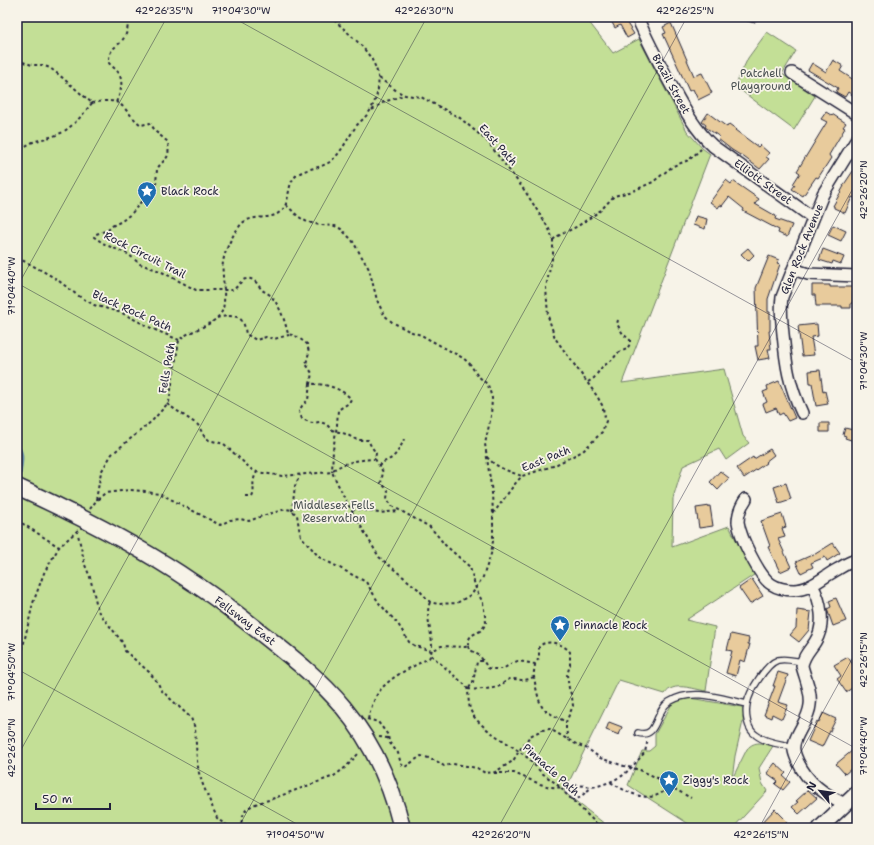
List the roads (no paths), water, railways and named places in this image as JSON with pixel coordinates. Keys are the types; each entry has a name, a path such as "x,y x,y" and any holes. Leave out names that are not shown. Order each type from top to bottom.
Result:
{"main road":[{"name":"Fellsway East","path":"17,487 84,519 192,581 273,642 318,680 342,707 363,724 369,743 388,782 402,828"}],"street":[{"name":"Brazil Street","path":"637,17 659,63 687,114 711,144"},
{"path":"792,73 857,114"},
{"name":"Glen Rock Avenue","path":"802,413 787,371 781,312 782,297 813,218 828,187 857,139"},
{"name":"Elliott Street","path":"711,144 813,218"},
{"path":"793,269 808,274 857,276"},
{"path":"746,500 740,510 738,522 741,533 750,554 767,581 778,587 794,590 804,589 838,568 857,559"},
{"path":"812,585 818,596 821,623 817,639 802,662 810,693 810,705 794,742 795,755 802,771 809,780 821,790 844,804"},
{"path":"820,828 857,793"}],"lane":[{"path":"794,747 755,735 748,725 746,717 747,704 758,682 773,663 783,660 802,662"},
{"path":"638,733 645,735 649,734 663,708 668,702 678,697 690,695 710,695 747,704"}],"waterway":[{"path":"17,446 22,455 20,475"}],"place":[{"name":"Black Rock","path":"147,208"},
{"name":"Pinnacle Rock","path":"560,642"},
{"name":"Ziggy's Rock","path":"669,797"}],"park label":[{"name":"Patchell Playground","path":"761,79"},
{"name":"Middlesex Fells Reservation","path":"334,511"}]}
